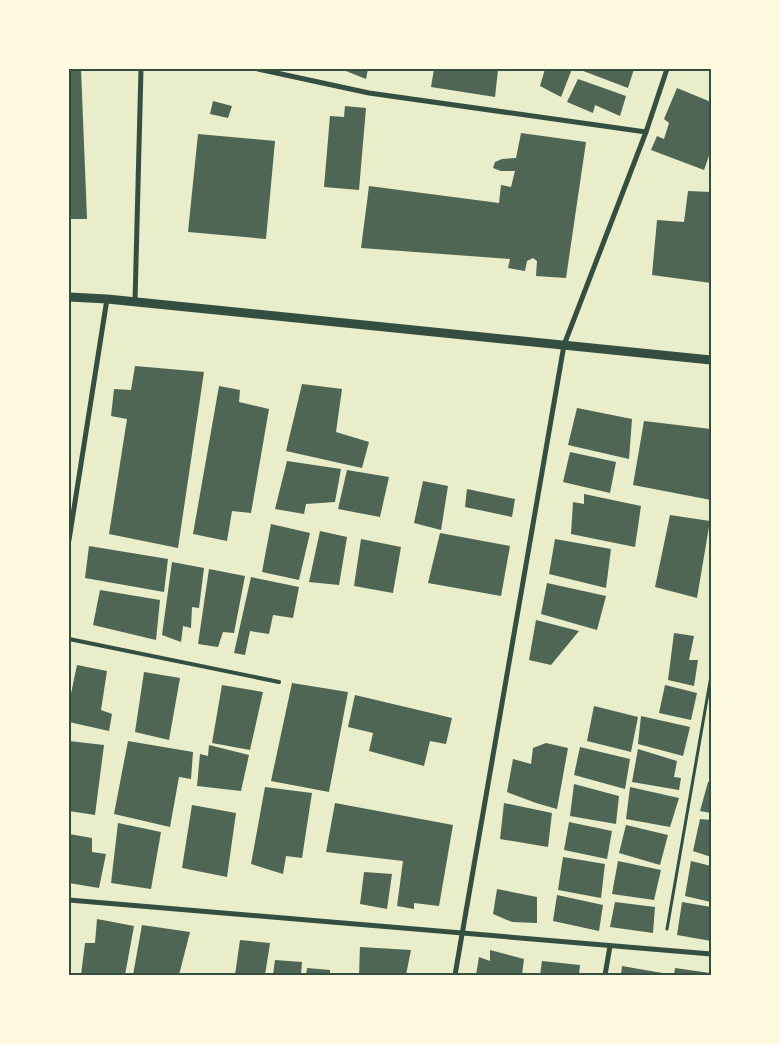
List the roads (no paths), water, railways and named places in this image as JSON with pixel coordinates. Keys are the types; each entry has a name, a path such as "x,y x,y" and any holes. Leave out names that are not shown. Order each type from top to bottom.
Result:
{"street":[{"path":"135,302 141,69"},
{"path":"258,69 369,93 646,132"},
{"path":"455,975 564,345 646,132 667,69"},
{"path":"69,297 107,299 711,360"},
{"path":"69,540 107,299"},
{"path":"69,900 711,954"},
{"path":"605,975 610,946"}],"lane":[{"path":"69,639 279,682"}]}
